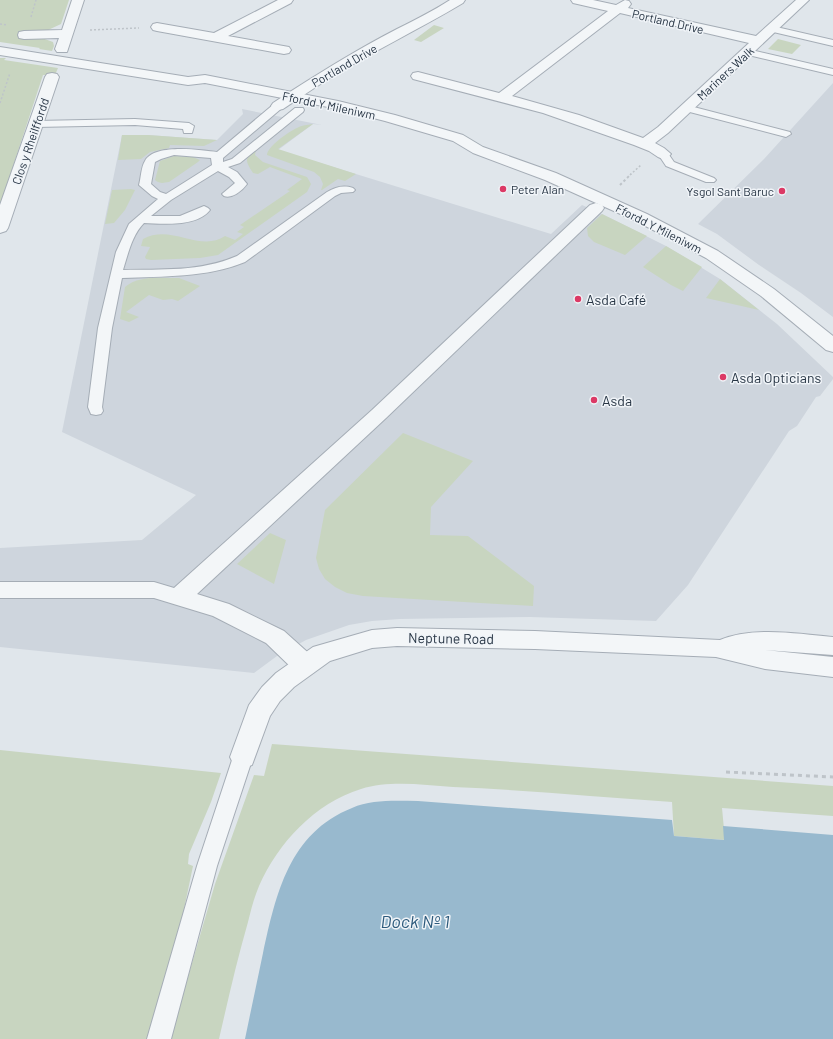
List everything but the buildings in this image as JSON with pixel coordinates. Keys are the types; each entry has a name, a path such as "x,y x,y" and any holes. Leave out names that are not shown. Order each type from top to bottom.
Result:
{"street":[{"path":"62,49 78,0"},
{"path":"216,38 287,0"},
{"name":"Portland Drive","path":"278,106 322,77 401,32 419,24 458,0"},
{"name":"Portland Drive","path":"577,0 759,41"},
{"path":"501,98 631,0"},
{"name":"Mariners Walk","path":"644,143 655,137 803,0"},
{"name":"Portland Drive","path":"299,110 374,59 410,33 419,24"},
{"path":"158,27 284,50"},
{"path":"24,35 67,32"},
{"name":"Ffordd Y Mileniwm","path":"0,51 188,81 205,79 311,101 338,105 458,138 466,145 557,179 638,216 714,256 744,275 781,302 833,346"},
{"path":"418,76 592,124 644,143 664,155"},
{"name":"Clos y Rheilffordd","path":"0,228 52,77"},
{"name":"Ffordd Y Mileniwm","path":"188,81 194,86 371,126 447,147 466,145"},
{"path":"180,597 379,414 596,208"},
{"path":"0,590 154,590 221,610 275,637 305,666"},
{"name":"Neptune Road","path":"243,757 258,712 280,684 322,654 372,639 397,637 642,644 716,648 765,660 833,666"},
{"name":"Neptune Road","path":"716,648 767,641 833,646"}],"lane":[{"path":"772,29 833,43"},
{"path":"747,52 833,72"},
{"path":"96,411 95,407 105,328 116,274 128,237 133,228 141,219 167,198 217,161 278,106"},
{"path":"686,108 786,134"},
{"path":"167,198 156,194 145,184 150,161 161,153 170,152 217,161 236,161 299,110"},
{"path":"36,124 135,122 189,126 188,131"},
{"path":"664,155 670,164 710,180"},
{"path":"217,161 228,171 237,176 241,184 228,194"},
{"path":"116,274 197,271 219,268 232,264 241,260 331,194 339,190 349,190"},
{"path":"141,219 175,222 185,220 204,210"},
{"path":"159,1039 207,866 243,757"}],"path":[{"path":"67,32 158,27"},
{"path":"0,103 12,69"},
{"path":"619,186 650,157 664,155"},
{"path":"726,772 833,778"}],"shaded area":[{"name":"Ysgol Sant Baruc","path":"833,83 833,317 717,234 698,224 764,159"},
{"path":"242,109 322,125 313,124 278,150 551,234 582,205 602,214 666,246 720,279 777,324 833,377 820,396 816,397 797,426 789,431 688,585 656,621 530,617 400,619 372,621 349,625 306,640 277,656 254,673 0,647 0,548 142,540 196,495 62,432 122,135 148,135 217,140 243,114"}],"green space":[{"path":"0,0 69,0 61,24 46,31 42,38 53,42 54,46 52,51 0,42"},
{"path":"434,25 444,28 421,42 414,40"},
{"path":"778,39 801,45 792,54 768,49"},
{"path":"0,58 6,58 4,60 58,68 55,75 43,75 0,206"},
{"path":"313,124 278,149 356,174 345,181 338,179 322,190 323,184 320,177 314,172 267,155 270,148 274,144 293,130 301,126"},
{"path":"122,135 148,135 217,140 204,146 170,145 169,148 150,152 141,159 118,160"},
{"path":"256,150 255,155 263,162 307,177 311,184 307,192 218,255 200,258 146,259 145,257 150,247 141,246 143,239 154,235 164,234 206,241 215,240 225,236 235,240 243,234 237,232 244,227 240,225 290,191 287,190 302,179 270,167 258,174 253,173 247,160"},
{"path":"174,156 193,157 200,160 169,182 160,183 155,180 160,161"},
{"path":"112,190 135,190 125,210 114,223 105,224"},
{"path":"602,214 647,236 625,255 594,242 588,236 587,228"},
{"path":"666,246 702,267 683,291 643,267"},
{"path":"150,278 179,278 200,286 178,301 172,299 163,300 149,295 126,312 139,317 129,322 120,319 125,287 130,283"},
{"path":"720,279 759,310 706,298"},
{"path":"403,433 473,461 431,507 430,535 468,536 534,586 533,606 363,596 347,593 335,587 325,579 319,569 316,558 325,510"},
{"path":"270,533 286,540 274,584 237,564"},
{"path":"272,744 833,786 833,816 722,808 725,840 674,836 672,802 407,784 372,786 361,789 344,795 328,804 300,827 287,840 267,870 259,886 253,904 236,965 219,1039 170,1039 215,884 254,775 264,776"},
{"path":"0,750 221,773 211,802 189,854 188,864 193,866 183,914 147,1039 0,1039"}],"water":[{"name":"Dock Nº 1","path":"418,801 672,820 674,836 724,840 723,826 833,835 833,1039 245,1039 268,931 280,888 300,849 313,833 331,819 352,808 376,802"}],"place":[{"name":"Peter Alan","path":"503,189"},
{"name":"Ysgol Sant Baruc","path":"782,191"},
{"name":"Asda Café","path":"578,299"},
{"name":"Asda Opticians","path":"723,377"},
{"name":"Asda","path":"594,400"}]}
